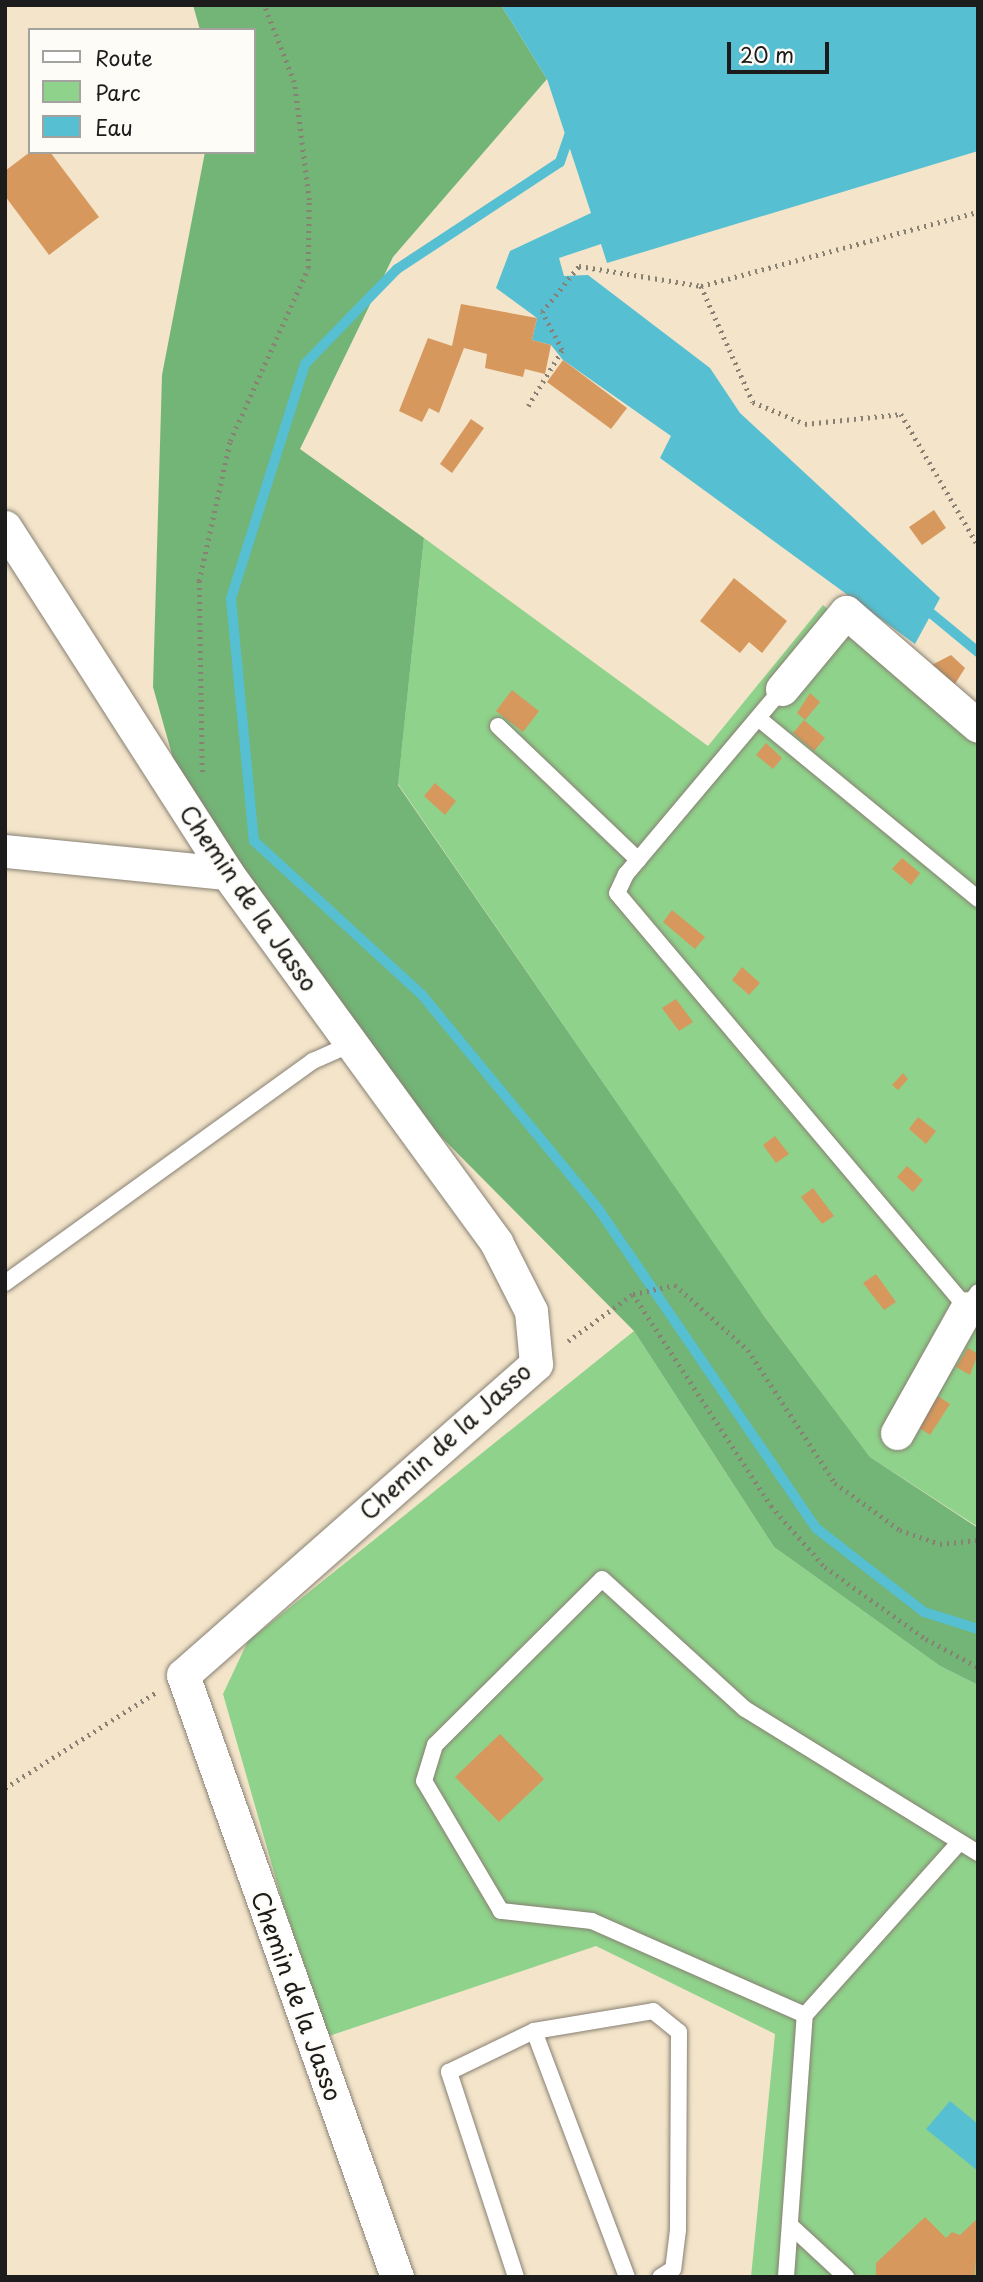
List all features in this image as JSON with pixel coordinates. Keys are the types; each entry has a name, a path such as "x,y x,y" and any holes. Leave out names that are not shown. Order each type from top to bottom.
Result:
{"street":[{"name":"Chemin de la Jasso","path":"5,527 227,873 496,1242 531,1311 536,1364 183,1675 397,2277"},
{"path":"782,689 846,612 978,726"},
{"path":"5,851 227,873"},
{"path":"897,1433 972,1300"}],"lane":[{"path":"782,689 638,860 617,893 972,1300"},
{"path":"758,718 978,899"},
{"path":"498,726 638,860"},
{"path":"5,1283 313,1061 351,1044"},
{"path":"804,2015 592,1922 501,1911 424,1781 435,1745 602,1579 745,1709 978,1853"},
{"path":"786,2277 804,2015 959,1843"},
{"path":"516,2277 449,2072 534,2031 653,2011 679,2032 678,2230 673,2269 660,2277"},
{"path":"534,2031 627,2277"},
{"path":"790,2226 846,2277"}],"path":[{"path":"202,782 200,581 230,441 308,268 309,200 294,82 264,5"},
{"path":"528,406 562,350 542,312 579,265 701,286 978,212"},
{"path":"701,286 753,402 805,424 901,414 978,545"},
{"path":"536,1364 633,1294 675,1285 748,1350 835,1483 900,1530 940,1544 978,1541"},
{"path":"633,1294 771,1506 825,1567 926,1639 978,1667"},
{"path":"5,1788 183,1675"}],"green space":[{"path":"193,5 501,5 547,79 393,257 300,449 424,538 398,785 764,1316 870,1457 978,1528 978,1685 940,1666 774,1547 634,1331 343,1038 196,840 153,687 162,375 205,154 256,154 256,28 199,28"},
{"path":"424,538 708,746 823,605 978,738 978,1527 870,1457 758,1308 398,784"},
{"path":"634,1331 774,1547 940,1666 978,1685 978,2277 751,2277 775,2034 596,1946 329,2036 284,1907 223,1694 248,1641"}],"water":[{"path":"501,5 978,5 978,151 607,263 601,244 559,258 564,276 588,275 710,368 740,413 940,598 915,644 660,458 671,436 563,360 551,345 532,340 537,318 496,288 510,251 591,213 547,79"},
{"path":"950,2101 978,2124 978,2171 926,2129"}],"building":[{"path":"28,154 52,154 99,217 49,255 5,196 5,171"},
{"path":"461,304 537,318 532,340 551,345 545,374 525,369 523,377 485,368 487,354 464,348 439,413 429,408 422,422 399,411 428,338 452,346"},
{"path":"563,360 627,408 611,429 547,382"},
{"path":"471,419 484,428 452,473 440,464"},
{"path":"934,510 946,528 922,545 909,527"},
{"path":"734,578 787,621 762,653 749,642 740,653 700,621"},
{"path":"951,655 965,668 950,692 922,670"},
{"path":"512,690 539,711 523,732 496,711"},
{"path":"810,693 820,702 805,720 797,713"},
{"path":"804,720 825,738 814,751 793,733"},
{"path":"766,743 782,758 773,769 756,755"},
{"path":"435,783 456,801 445,815 424,796"},
{"path":"902,858 920,873 911,885 892,869"},
{"path":"672,910 705,937 695,949 663,922"},
{"path":"742,967 760,983 749,995 732,980"},
{"path":"676,999 693,1022 679,1031 662,1008"},
{"path":"903,1073 908,1079 898,1090 892,1085"},
{"path":"918,1117 936,1131 926,1144 909,1129"},
{"path":"775,1136 789,1154 776,1163 763,1145"},
{"path":"907,1166 923,1180 913,1192 897,1177"},
{"path":"813,1188 834,1216 822,1224 801,1197"},
{"path":"876,1274 896,1302 884,1310 863,1283"},
{"path":"968,1348 978,1354 970,1375 956,1367"},
{"path":"938,1396 950,1404 930,1435 918,1427"},
{"path":"500,1734 544,1779 499,1822 455,1777"},
{"path":"925,2217 946,2238 952,2232 960,2235 978,2218 975,2277 876,2277 876,2263"}],"waterway":[{"path":"571,130 560,162 397,269 305,364 231,599 254,841 422,995 599,1210 816,1528 924,1612 978,1629"},
{"path":"921,605 978,652"}]}
